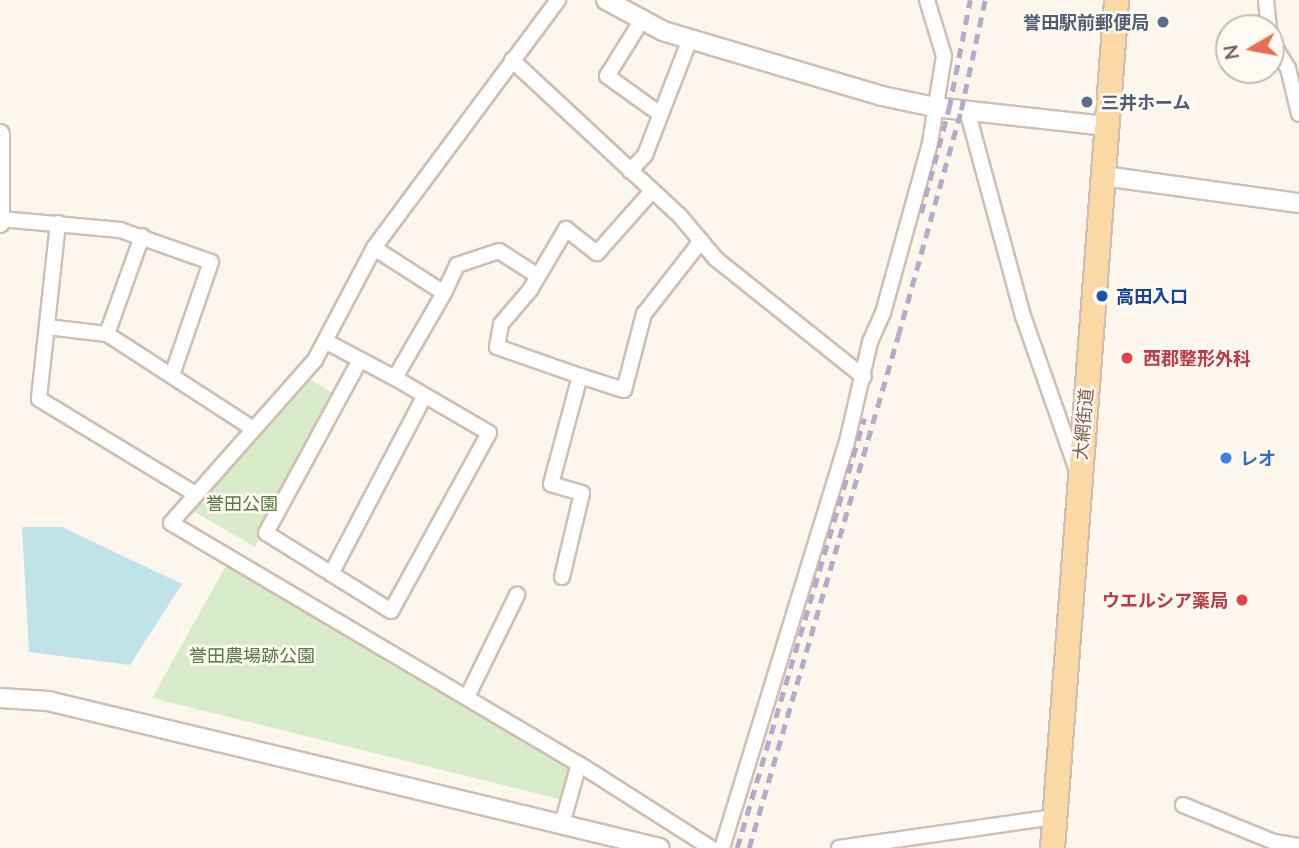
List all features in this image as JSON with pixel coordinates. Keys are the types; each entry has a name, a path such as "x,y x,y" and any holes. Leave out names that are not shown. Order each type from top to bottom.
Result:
{"main road":[{"name":"大網街道","path":"1052,848 1116,0"}],"street":[{"path":"558,0 374,248 315,359 171,523 579,764 711,848"},
{"path":"606,0 642,20 690,39 882,96 934,107 1107,126"},
{"path":"722,848 842,459 864,377 870,342 883,313 930,143 944,55 927,0"},
{"path":"642,20 607,76 660,114"},
{"path":"629,171 645,155 660,114 668,102 690,39"},
{"path":"512,60 680,216 716,259 864,377"},
{"path":"1285,63 1299,114"},
{"path":"967,110 1023,316 1079,474"},
{"path":"0,134 0,221 58,223 120,230 211,262 172,375"},
{"path":"1104,176 1299,203"},
{"path":"652,191 597,253 566,229 538,276 501,324 497,348 624,390 645,314 701,241"},
{"path":"58,223 39,399 195,494"},
{"path":"107,334 142,236"},
{"path":"374,248 444,293"},
{"path":"395,378 457,265 499,251 538,276"},
{"path":"47,327 107,334 252,428"},
{"path":"325,341 395,378 489,433 391,611 266,533 360,360"},
{"path":"562,577 582,494 551,484 580,376"},
{"path":"331,573 424,397"},
{"path":"467,697 517,595"},
{"path":"0,698 48,701 660,848"},
{"path":"562,824 579,764"},
{"path":"1183,805 1274,842 1299,846"},
{"path":"839,848 1055,817"}],"green space":[{"name":"誉田公園","path":"311,380 337,396 255,547 193,511"},
{"name":"誉田農場跡公園","path":"227,564 567,762 571,770 563,800 152,698"}],"water":[{"path":"22,527 62,527 182,584 130,665 29,652"}],"railway":[{"path":"921,213 949,108 970,0"},
{"path":"749,848 961,110 985,0"},
{"path":"737,848 864,418"}],"place":[{"name":"誉田駅前郵便局","path":"1163,22"},
{"name":"三井ホーム","path":"1087,102"},
{"name":"高田入口","path":"1102,296"},
{"name":"西郡整形外科","path":"1127,358"},
{"name":"レオ","path":"1226,458"},
{"name":"ウエルシア薬局","path":"1242,600"}]}
